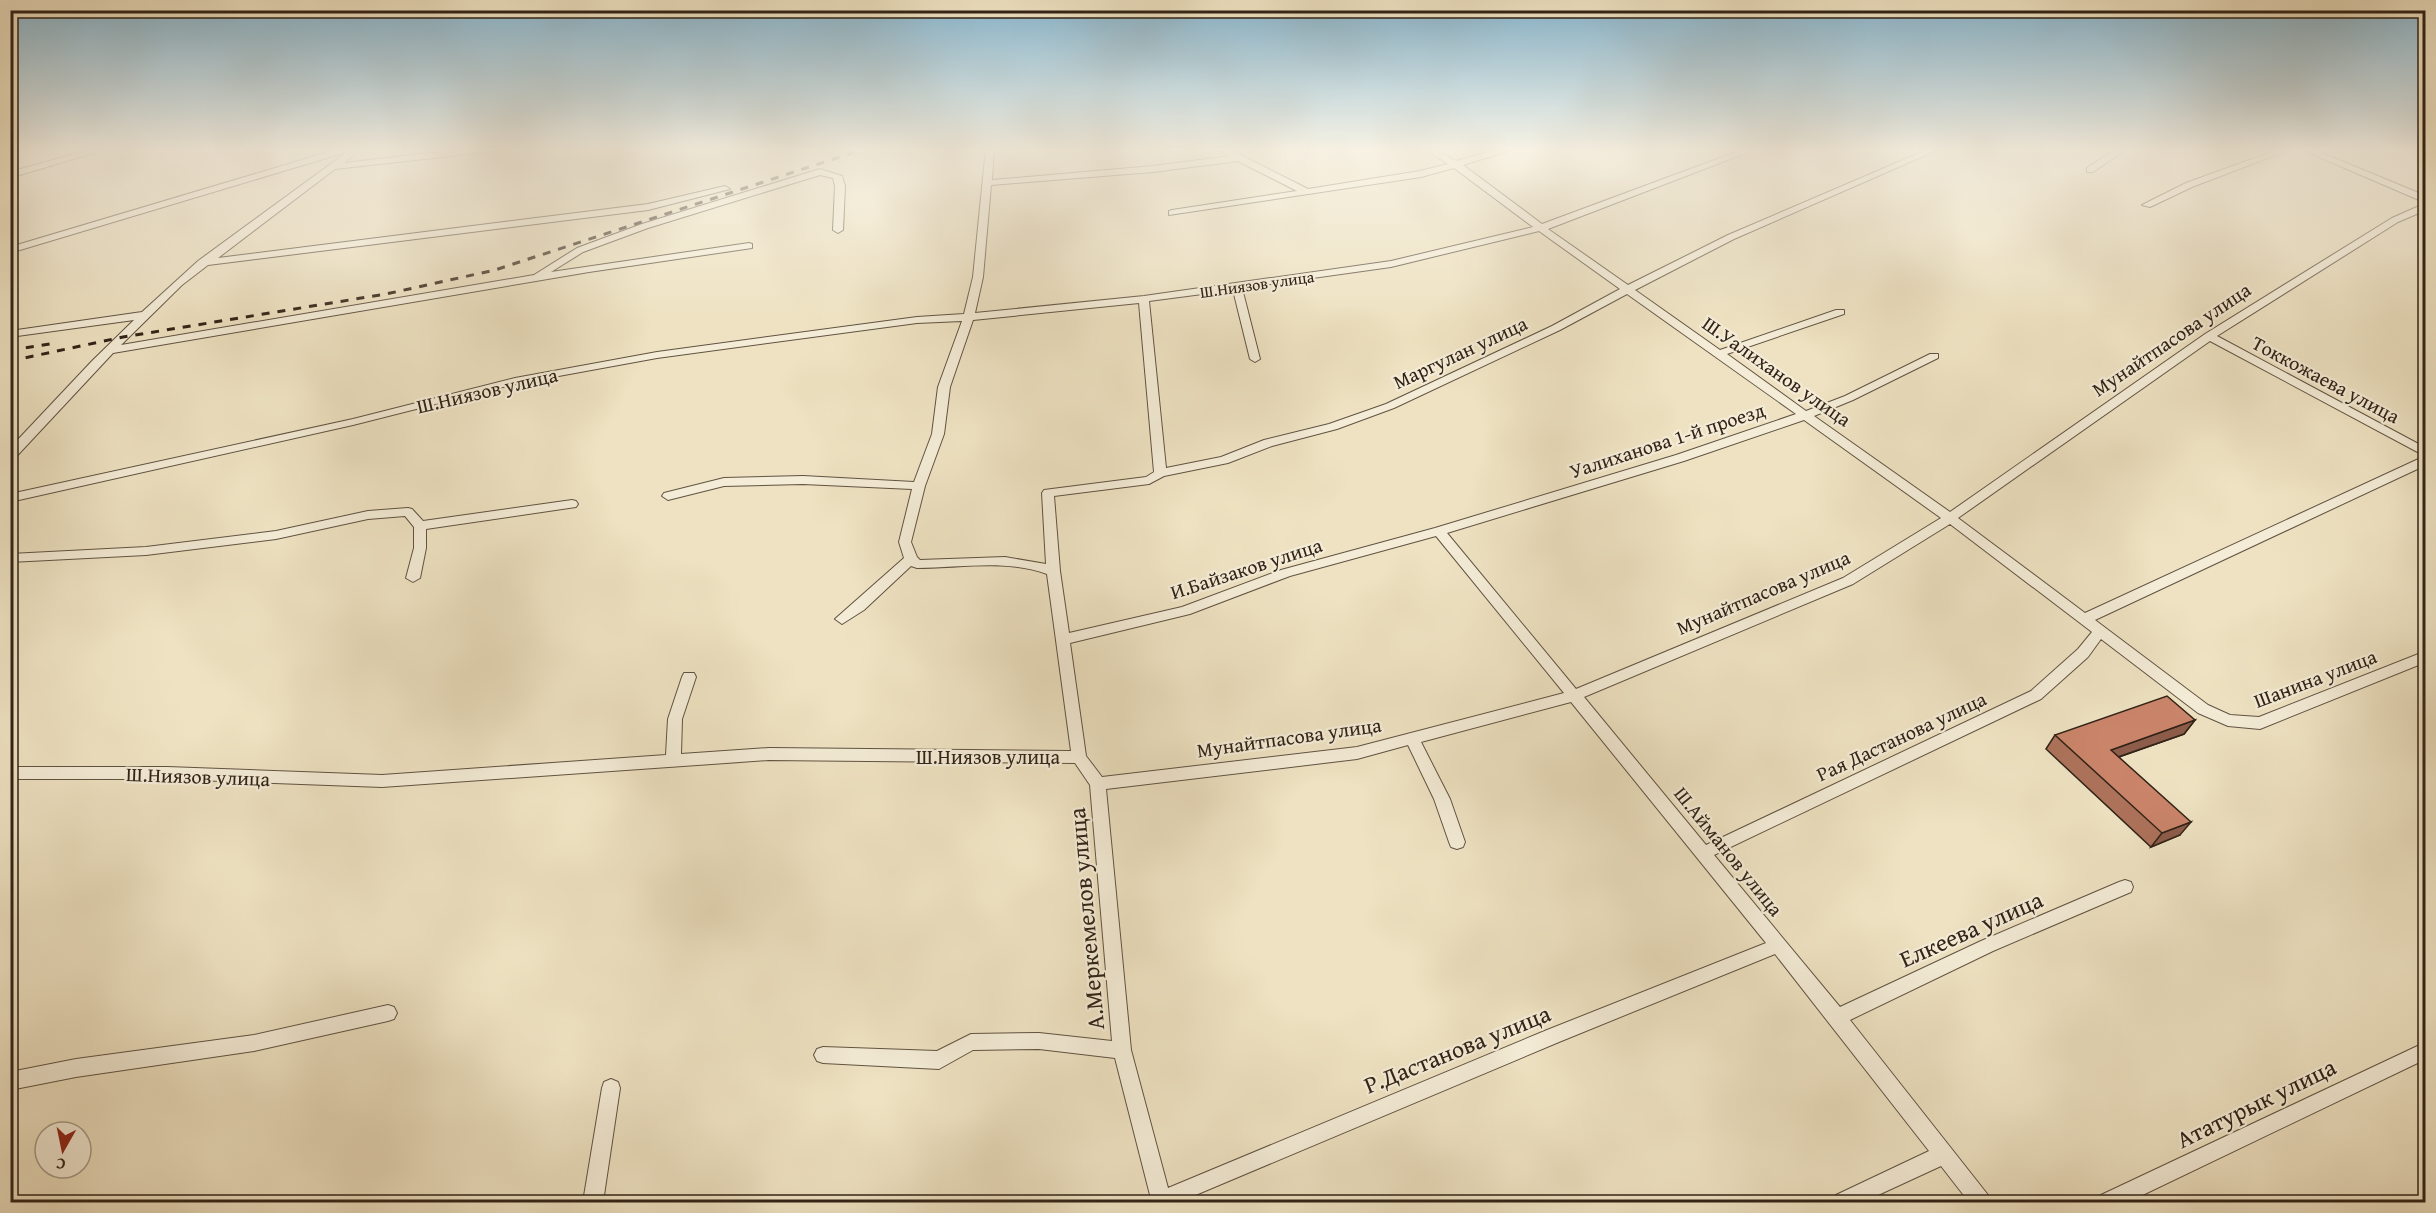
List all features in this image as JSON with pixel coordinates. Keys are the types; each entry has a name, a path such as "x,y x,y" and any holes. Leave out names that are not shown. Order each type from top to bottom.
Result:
{"street":[{"path":"10,250 162,205"},
{"path":"10,456 109,351 202,263 281,205"},
{"path":"202,263 658,205"},
{"path":"534,279 580,250 714,205"},
{"path":"838,230 839,205"},
{"path":"984,205 978,277 969,317 944,387 938,434 919,486 905,542 911,559 917,564 1012,562 1038,564 1053,571"},
{"path":"1172,213 1226,205"},
{"name":"Ш.Уалиханов улица","path":"1510,205 1950,518 2100,631"},
{"name":"Ш.Ниязов улица","path":"10,498 353,422 515,381 657,356 917,320 969,317 1144,299 1391,264 1541,228 1604,205"},
{"name":"Маргулан улица","path":"1053,571 1048,493 1149,480 1160,473 1224,460 1268,443 1333,427 1390,406 1440,385 1731,237 1806,205"},
{"name":"Мунайтпасова улица","path":"1098,784 1357,753 1573,696 1848,581 1950,518 2209,336 2395,220 2426,206"},
{"path":"109,351 248,330 663,257 749,246"},
{"path":"1238,286 1255,359"},
{"path":"1144,299 1160,473"},
{"path":"1720,353 1840,312"},
{"path":"10,334 146,315"},
{"name":"Токкожаева улица","path":"2209,336 2426,453"},
{"name":"Уалиханова 1-й проезд","path":"1439,531 1806,416 1849,398 1934,356"},
{"path":"2085,619 2426,460"},
{"path":"668,496 724,482 803,480 919,486"},
{"path":"420,526 572,504"},
{"path":"10,558 146,551 265,537 368,514 408,512 420,526 420,548 413,578"},
{"name":"И.Байзаков улица","path":"1064,639 1185,610 1286,573 1439,531"},
{"name":"Ш.Айманов улица","path":"1439,531 1837,1017 1980,1203"},
{"path":"842,619 857,610 885,580 911,559"},
{"name":"Ш.Ниязов улица","path":"10,773 167,773 382,780 769,754 1079,757 1053,571"},
{"name":"Шанина улица","path":"2100,631 2203,709 2228,720 2260,723 2426,656"},
{"name":"Рая Дастанова улица","path":"1702,854 2036,695 2083,653 2100,631"},
{"path":"673,761 675,719 689,676"},
{"path":"1412,738 1442,799 1457,842"},
{"path":"1079,757 1098,784"},
{"name":"А.Меркемелов улица","path":"1098,784 1122,1050 1160,1202"},
{"name":"Елкеева улица","path":"1837,1017 1987,946 2125,887"},
{"name":"Р.Дастанова улица","path":"1160,1202 1553,1036 1777,946"},
{"path":"10,1081 76,1068 254,1043 388,1013"},
{"name":"А.Меркемелов улица","path":"823,1055 939,1060 971,1042 1027,1041 1122,1050"},
{"name":"Ататурык улица","path":"2108,1203 2426,1050"},
{"path":"593,1203 611,1088"},
{"path":"1843,1203 1942,1155"}],"building":[{"path":"2167,696 2195,720 2111,750 2191,822 2162,833 2055,735"}],"railway":[{"path":"10,361 123,337 386,294 495,270 694,205"},
{"path":"10,350 57,343"}]}
